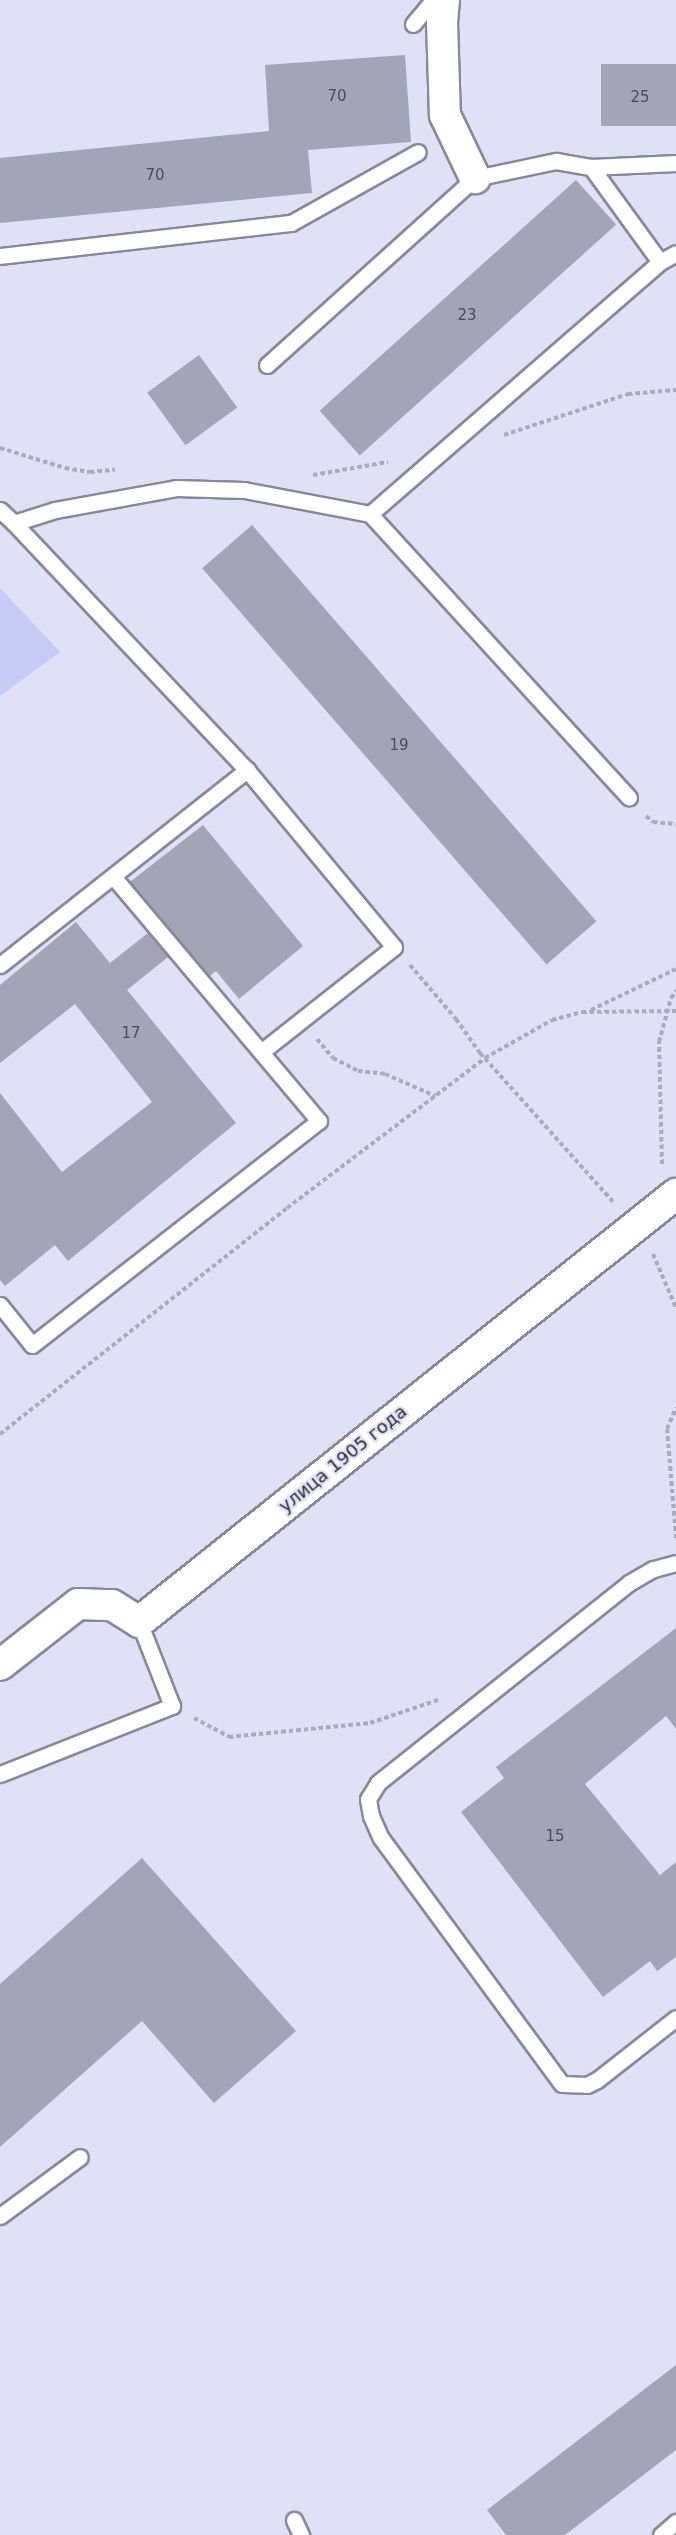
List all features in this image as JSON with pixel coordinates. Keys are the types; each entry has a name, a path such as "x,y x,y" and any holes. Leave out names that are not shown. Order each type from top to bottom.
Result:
{"street":[{"path":"444,0 442,22 445,116 475,178"},
{"name":"улица 1905 года","path":"139,1622 670,1199"},
{"path":"0,1665 78,1604 112,1605 139,1622"}],"lane":[{"path":"413,24 433,0"},
{"path":"0,256 291,223 418,152"},
{"path":"267,365 475,178 556,161 591,166 676,163"},
{"path":"591,166 660,262"},
{"path":"370,514 660,262 676,253"},
{"path":"14,523 55,510 176,488 244,490 370,514 628,798"},
{"path":"0,510 247,770 394,947 261,1052"},
{"path":"0,965 247,770"},
{"path":"0,1305 32,1345 319,1121 113,876"},
{"path":"676,1563 653,1569 628,1583 378,1783 368,1799 371,1816 381,1838 562,2084 587,2085 597,2080 676,2018"},
{"path":"0,1774 172,1706 139,1622"},
{"path":"0,2216 80,2157"},
{"path":"294,2520 301,2535"},
{"path":"661,2535 676,2522"}],"path":[{"path":"492,438 628,394 676,390"},
{"path":"653,822 676,824"},
{"path":"0,1434 485,1058 552,1020 587,1011 676,969"},
{"path":"423,981 485,1058 602,1191"},
{"path":"670,1199 659,1042 667,1012 676,991"},
{"path":"587,1011 676,1011"},
{"path":"333,1058 358,1071 385,1074 435,1096"},
{"path":"652,1252 676,1308"},
{"path":"676,1407 667,1429 676,1539"},
{"path":"172,1706 230,1737 370,1723 448,1696"}],"shaded area":[{"path":"0,588 60,652 0,696"}],"building":[{"path":"405,55 411,142 308,150 312,193 0,223 0,158 269,131 265,65"},
{"path":"601,64 676,64 676,126 601,126"},
{"path":"576,180 616,225 360,455 320,411"},
{"path":"199,355 237,408 185,445 147,393"},
{"path":"252,525 596,921 547,965 202,568"},
{"path":"203,825 303,946 239,999 216,971 204,981 178,949 127,990 236,1123 68,1261 55,1245 5,1286 0,1280 0,1093 62,1172 152,1102 75,1004 0,1063 0,985 76,922 110,963 158,925 126,885"},
{"path":"676,1628 676,1729 666,1716 585,1784 660,1875 676,1862 676,1957 657,1971 650,1961 603,1997 461,1812 504,1778 496,1767"},
{"path":"142,1858 296,2031 214,2103 142,2021 0,2147 0,1984"},
{"path":"676,2365 676,2450 565,2535 506,2535 487,2510"}]}
